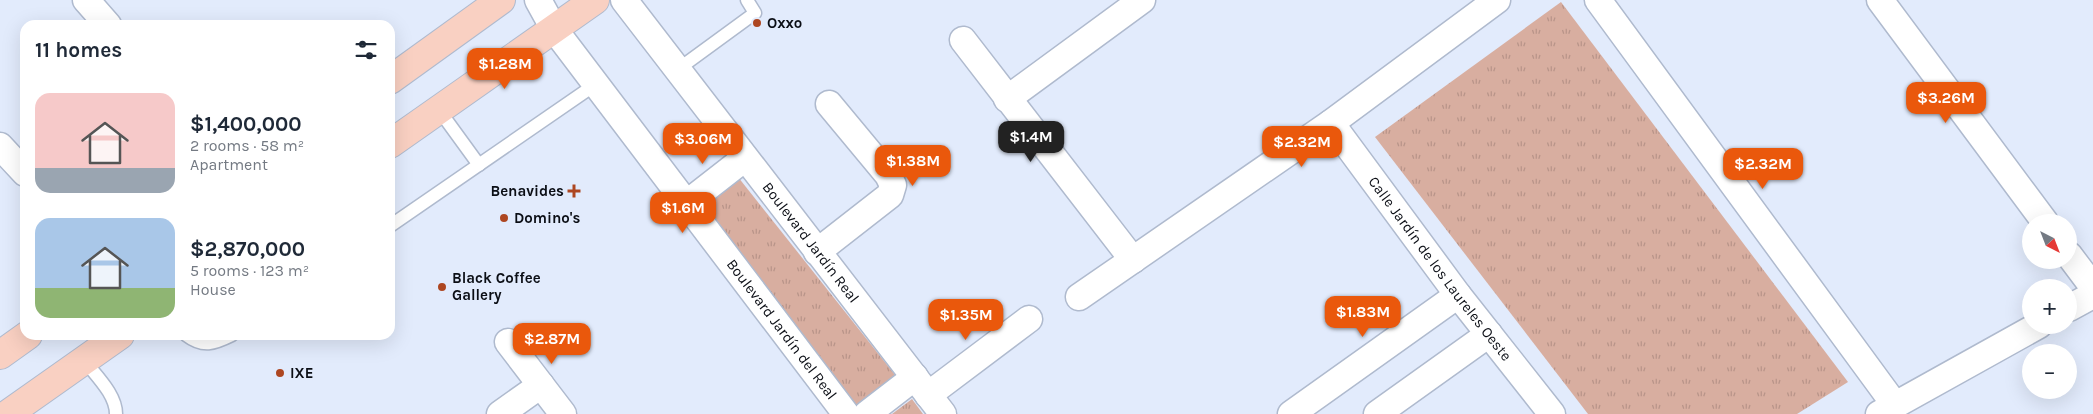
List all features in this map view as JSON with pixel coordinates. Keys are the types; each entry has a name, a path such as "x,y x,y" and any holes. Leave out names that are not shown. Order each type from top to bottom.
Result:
{"main road":[{"path":"395,76 474,11 501,0"},
{"path":"395,141 595,0"},
{"path":"0,355 21,340"},
{"path":"8,414 113,340"}],"street":[{"path":"86,0 104,20"},
{"name":"Boulevard Jardín del Real","path":"538,0 554,29 846,414"},
{"name":"Boulevard Jardín Real","path":"624,0 929,395"},
{"path":"1007,99 1142,0"},
{"path":"1080,296 1331,123 1497,0"},
{"path":"1598,0 1887,409 2022,334"},
{"path":"1880,0 2039,214"},
{"path":"963,40 1133,260"},
{"path":"818,252 890,195 893,185 888,175 829,104"},
{"name":"Calle Jardín de los Laureles Oeste","path":"1331,123 1458,295 1552,414"},
{"path":"0,146 20,168"},
{"path":"686,204 745,158"},
{"path":"2078,267 2093,287"},
{"path":"1291,414 1458,295"},
{"path":"2077,304 2093,295"},
{"path":"867,414 929,395 1029,319"},
{"path":"1376,414 1489,334"},
{"path":"508,342 563,414"},
{"path":"500,414 541,385"}],"lane":[{"path":"677,70 755,13 747,0"},
{"path":"395,223 596,84"},
{"path":"439,110 479,166"},
{"path":"192,340 212,344 221,340"},
{"path":"84,360 116,404 116,414"}],"green space":[{"path":"1561,2 1848,382 1797,414 1588,414 1375,137"},
{"path":"738,177 896,376 857,406 702,203"},
{"path":"912,399 923,414 892,414"}],"place":[{"name":"Oxxo","path":"757,23"},
{"name":"Benavides","path":"574,191"},
{"name":"Domino's","path":"504,218"},
{"name":"Black Coffee Gallery","path":"442,287"},
{"name":"IXE","path":"280,373"}]}
